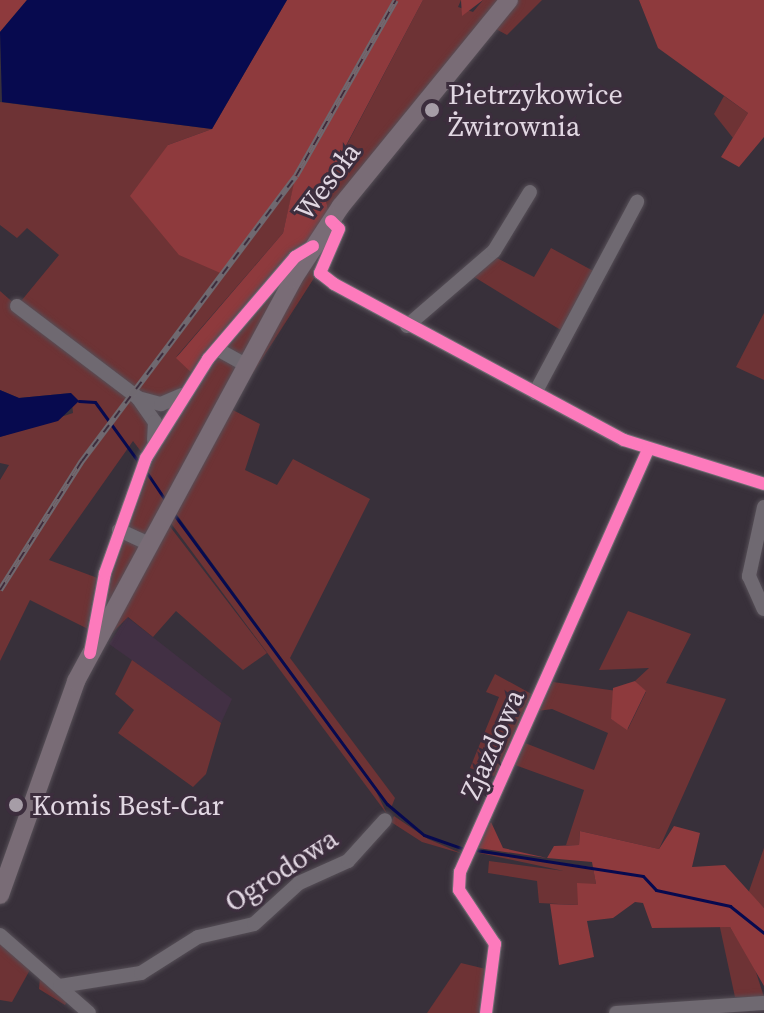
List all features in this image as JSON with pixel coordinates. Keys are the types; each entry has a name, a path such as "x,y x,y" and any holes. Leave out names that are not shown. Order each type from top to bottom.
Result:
{"main road":[{"name":"Wesoła","path":"0,895 90,653 313,246 509,0"}],"street":[{"path":"407,326 494,251 530,192"},
{"path":"535,393 637,202"},
{"path":"331,221 339,229 322,276 407,326 648,450 764,484"},
{"path":"90,653 119,530 149,453 185,393 217,349 295,257 313,246"},
{"path":"17,306 138,398 155,422 149,453"},
{"path":"217,349 246,365"},
{"path":"138,398 161,404 185,393"},
{"name":"Zjazdowa","path":"486,1013 495,944 459,890 467,850 494,808 648,450"},
{"path":"764,507 749,576 764,609"},
{"path":"119,530 149,544"},
{"name":"Ogrodowa","path":"60,986 141,973 198,937 254,924 299,883 348,861 385,820"},
{"path":"0,935 89,1013"},
{"path":"616,1013 764,1003"}],"shaded area":[{"path":"0,0 27,0 0,32"},
{"path":"27,0 287,0 212,129 2,102 0,32"},
{"path":"287,0 423,0 323,189 331,221 196,377 176,358 283,233 295,178 225,275 179,255 130,196 168,145 212,129"},
{"path":"423,0 461,0 458,7 473,12 483,0 509,0 331,221 323,190"},
{"path":"461,0 483,0 462,16"},
{"path":"517,0 542,0 507,35 494,28"},
{"path":"639,0 764,0 764,137 739,167 721,157 748,113 658,48"},
{"path":"724,96 748,113 733,138 714,114"},
{"path":"0,102 212,129 168,145 296,176 283,233 176,357 295,257 90,653 90,630 30,600 0,661 0,480 9,465 0,463 0,437 73,413 71,393 19,398 0,390 0,291 17,306 59,255 27,228 17,238 0,225","holes":["138,398 173,402 155,434","133,441 146,458 103,580 49,560"]},
{"path":"331,230 316,275 235,401 296,288"},
{"path":"551,248 597,273 564,332 471,275 493,256 534,277"},
{"path":"764,313 764,380 736,367"},
{"path":"0,390 19,398 71,393 79,401 58,421 0,437"},
{"path":"231,409 260,424 245,470 277,485 293,459 370,499 290,658 395,798 391,808 175,512"},
{"path":"174,515 373,785 387,814 170,522"},
{"path":"168,524 267,653 243,670 176,611 153,637 128,617 112,633"},
{"path":"628,611 691,634 666,683 726,699 659,849 580,831 579,845 566,845 584,790 515,765 525,743 594,770 608,733 552,709 538,711 553,682 617,691 611,719 628,729 646,692 635,681 649,668 599,670"},
{"path":"127,617 232,699 221,723 109,644"},
{"path":"132,660 221,723 206,774 193,787 118,733 134,710 115,694"},
{"path":"495,674 537,697 496,777 470,768 499,697 486,692"},
{"path":"635,681 646,691 627,730 611,719 613,688"},
{"path":"394,816 428,839 463,854 422,842 391,822"},
{"path":"491,822 503,848 547,858 471,847"},
{"path":"674,826 700,833 692,867 725,865 764,908 764,986 730,927 652,928 643,903 635,902 613,918 587,921 594,957 559,965 550,904 578,905 577,883 596,884 592,862 547,858 554,846 579,845 580,831 659,849"},
{"path":"764,848 764,908 748,894"},
{"path":"470,851 593,867 596,884 578,905 539,903 537,881 488,873 489,861 564,871"},
{"path":"719,923 730,927 754,966 764,997 735,997"},
{"path":"0,944 31,968 12,1002 0,1000"},
{"path":"461,963 490,970 483,1013 427,1013"},
{"path":"40,977 67,1002 65,1005 39,989"}],"waterway":[{"path":"79,401 95,402 140,464"},
{"path":"147,473 165,500"},
{"path":"173,513 387,804 424,835 464,849"},
{"path":"475,850 643,876 656,890 730,906 764,933"}],"railway":[{"path":"0,590 82,461 296,176 396,0"}],"cycle path":[{"path":"331,221 339,229 320,273 334,284 624,440 764,484"},
{"path":"90,653 105,573 146,458 208,359 295,257 313,246"},
{"path":"486,1013 495,944 459,890 460,872 648,450"}],"place":[{"name":"Pietrzykowice Żwirownia","path":"432,110"},
{"name":"Komis Best-Car","path":"16,805"}]}
